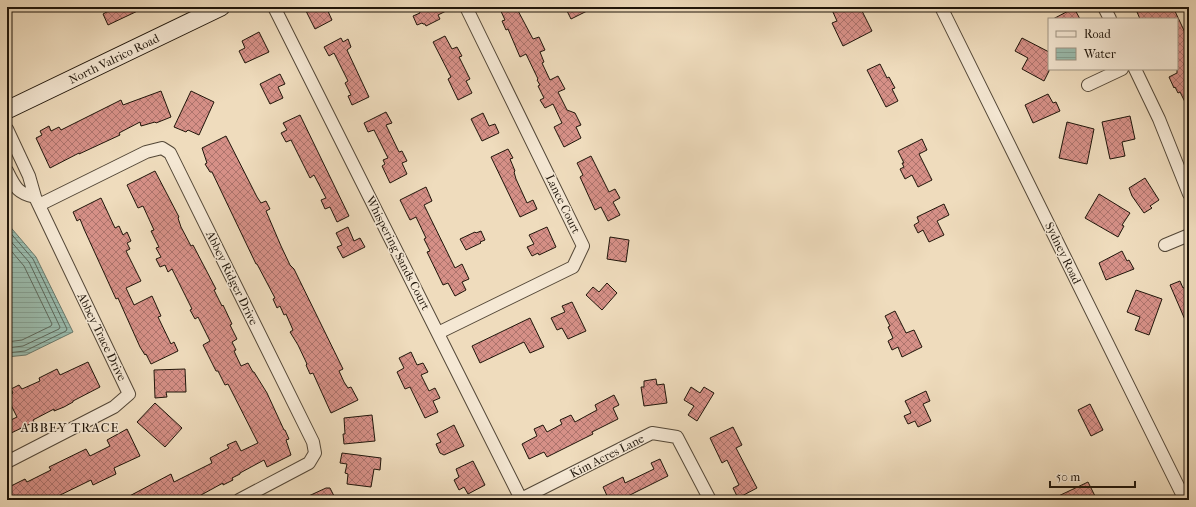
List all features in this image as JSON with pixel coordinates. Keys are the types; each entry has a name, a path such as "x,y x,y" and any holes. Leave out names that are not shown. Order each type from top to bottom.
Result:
{"street":[{"name":"North Valrico Road","path":"7,110 221,7"},
{"name":"Whispering Sands Court","path":"274,7 520,499"},
{"name":"Lance Court","path":"438,333 573,267 583,246 466,7"},
{"name":"Sydney Road","path":"941,7 1185,500"},
{"path":"1104,7 1110,18"},
{"path":"1088,85 1120,70"},
{"path":"1135,70 1159,119 1189,194"},
{"name":"Abbey Trace Drive","path":"7,129 29,176 37,201 129,394 114,407 7,462"},
{"name":"Abbey Ridger Drive","path":"37,201 146,152 162,148 170,153 313,442 315,453 309,463 239,500"},
{"path":"22,163 7,170 18,191 37,201"},
{"path":"1165,245 1189,235"},
{"name":"Kim Acres Lane","path":"520,499 652,433 677,437 710,500"}],"water":[{"path":"7,223 36,257 73,332 26,355 7,357"}],"building":[{"path":"116,7 146,7 108,25 103,14"},
{"path":"304,7 326,7 332,20 315,29"},
{"path":"417,7 454,7 438,15 440,19 426,26 422,23 417,25 413,16 420,13"},
{"path":"499,7 516,7 533,39 539,37 545,50 540,52 544,62 542,63 550,80 558,76 565,89 558,92 567,110 575,113 581,125 576,127 581,138 564,147 554,127 562,123 553,104 545,108 540,100 544,98 538,86 540,85 537,80 538,79 526,54 520,57 508,29 506,30 502,21 505,20"},
{"path":"565,7 595,7 571,19"},
{"path":"839,7 860,7 872,31 843,46 832,23 837,21 832,10"},
{"path":"1147,7 1173,7 1189,41 1189,110 1180,92 1178,93 1175,87 1174,88 1169,77 1177,73 1178,70 1178,18 1140,18 1137,12"},
{"path":"1074,8 1079,18 1055,18"},
{"path":"259,32 269,52 245,63 239,51 245,48 242,41"},
{"path":"445,36 452,49 457,47 462,56 459,57 470,79 466,81 472,93 458,100 448,79 451,77 433,42"},
{"path":"341,38 343,42 348,39 351,47 347,50 369,97 352,105 348,96 351,95 345,83 348,81 334,53 329,56 324,47"},
{"path":"1022,38 1048,51 1049,71 1044,81 1022,69 1028,58 1015,51"},
{"path":"880,64 887,78 889,77 895,88 892,89 898,101 886,107 867,70"},
{"path":"280,74 285,84 278,87 283,98 270,104 260,84"},
{"path":"161,91 171,117 156,123 141,126 140,122 119,133 120,135 79,153 50,168 36,138 42,135 40,131 49,126 51,131 59,127 61,130 121,100 123,105"},
{"path":"191,91 214,102 199,135 188,130 186,132 174,127"},
{"path":"1048,94 1053,103 1056,102 1060,111 1033,123 1025,105"},
{"path":"386,112 392,123 386,125 399,152 402,151 407,161 402,163 407,174 390,183 382,166 385,164 383,160 388,158 374,130 368,132 364,123"},
{"path":"483,113 489,126 495,124 499,133 482,141 471,119"},
{"path":"300,115 349,216 337,222 330,207 325,209 321,200 326,198 314,175 310,178 291,140 286,142 281,133 287,130 283,123"},
{"path":"1130,116 1135,139 1122,142 1125,156 1110,159 1102,122"},
{"path":"1067,122 1094,129 1087,164 1059,158"},
{"path":"226,136 257,197 261,203 266,201 270,209 266,211 281,246 290,265 294,269 343,369 339,371 344,382 348,388 351,387 358,400 331,413 313,373 310,374 298,345 290,332 293,330 286,314 284,315 280,306 277,308 273,299 275,298 256,264 212,172 210,172 205,164 207,163 202,148"},
{"path":"922,139 927,150 919,154 932,180 918,187 912,175 905,179 900,169 904,167 902,163 904,163 898,151"},
{"path":"508,149 513,158 510,159 515,171 516,179 527,203 533,200 537,209 520,217 491,157"},
{"path":"591,156 609,192 615,189 620,198 613,202 620,215 608,221 601,207 595,210 580,177 583,175 577,163"},
{"path":"155,171 179,217 181,227 191,246 193,245 232,324 230,325 237,339 232,342 236,350 234,351 241,366 248,363 267,393 289,439 286,440 291,455 267,467 264,460 232,478 233,480 223,485 223,483 192,500 122,500 171,474 174,482 212,463 210,458 229,448 227,445 236,441 241,451 258,443 228,384 225,385 218,371 216,371 203,345 210,341 198,317 195,319 190,310 192,309 172,269 168,272 165,265 160,267 156,259 161,257 156,248 159,247 151,231 154,230 143,206 138,208 127,185"},
{"path":"1145,178 1159,200 1150,206 1152,208 1144,213 1132,196 1129,188"},
{"path":"426,187 432,201 424,205 455,268 462,264 469,279 462,282 466,290 455,296 448,283 443,285 427,252 430,251 424,239 426,238 416,217 410,220 400,200"},
{"path":"1099,194 1130,213 1122,225 1124,226 1118,237 1085,218"},
{"path":"101,198 115,228 119,226 123,235 127,232 131,241 127,243 130,249 126,251 141,281 126,288 134,305 152,296 161,316 158,317 171,344 174,342 178,351 151,364 146,354 145,355 140,347 118,298 116,299 80,219 77,221 73,212"},
{"path":"944,204 949,215 937,221 944,235 929,242 923,230 918,233 914,225 919,222 917,217"},
{"path":"348,227 354,241 360,238 365,247 343,258 337,247 342,245 336,233"},
{"path":"547,227 556,247 539,255 538,253 532,256 527,247 534,244 529,235"},
{"path":"481,231 485,240 466,250 460,239 475,232"},
{"path":"610,237 629,240 626,262 607,259"},
{"path":"1122,251 1127,261 1129,260 1134,269 1106,280 1099,263"},
{"path":"1180,281 1183,288 1189,285 1189,329 1170,285"},
{"path":"607,283 617,293 602,310 586,295 593,287 599,292"},
{"path":"1136,290 1162,299 1149,335 1135,330 1140,317 1127,312"},
{"path":"572,302 586,331 568,339 562,328 557,330 551,318 565,312 562,306"},
{"path":"895,311 906,333 914,330 922,347 902,357 898,347 892,350 888,341 893,338 888,327 890,326 885,316"},
{"path":"530,318 544,347 530,353 524,342 480,363 472,346"},
{"path":"411,352 417,365 423,363 428,372 421,375 429,391 435,388 440,398 433,401 438,412 425,418 410,387 405,389 397,372 404,368 399,358"},
{"path":"88,362 100,387 64,407 54,411 54,409 33,420 34,422 7,435 7,422 17,417 7,397 13,393 11,389 19,385 22,389 40,381 39,378 57,369 60,375"},
{"path":"185,369 186,392 166,392 167,397 155,398 154,370"},
{"path":"656,379 657,385 664,384 667,403 644,406 641,387 644,387 644,381"},
{"path":"691,387 700,393 704,387 714,393 697,421 688,415 694,406 684,400"},
{"path":"926,391 930,401 923,404 931,421 918,427 915,421 908,424 904,416 911,413 905,401"},
{"path":"614,395 619,405 613,408 618,419 592,432 593,434 547,457 544,452 529,459 522,444 537,436 534,429 543,425 547,432 562,424 560,420 571,415 575,422 597,410 595,405"},
{"path":"155,403 182,428 165,447 137,422"},
{"path":"1090,404 1103,430 1091,436 1078,410"},
{"path":"372,415 375,441 344,444 344,418"},
{"path":"454,425 464,446 444,455 440,453 436,444 441,442 437,434"},
{"path":"733,427 742,445 736,448 757,488 738,498 733,488 739,485 727,460 722,463 710,438"},
{"path":"127,429 140,456 114,468 116,474 93,485 91,480 50,500 7,500 7,488 25,479 27,482 51,470 49,467 86,449 90,456 110,446 107,440"},
{"path":"342,453 381,458 380,470 374,469 371,487 347,484 348,474 345,473 347,464 340,463"},
{"path":"660,459 668,476 620,500 609,500 603,487 623,477 625,483 654,469 651,463"},
{"path":"473,461 485,485 468,494 464,487 459,490 454,480 459,477 456,469"},
{"path":"1088,482 1095,496 1091,498 1092,500 1050,500"},
{"path":"326,488 330,488 336,500 300,500"}],"district":[{"name":"ABBEY TRACE","path":"70,427"}]}
